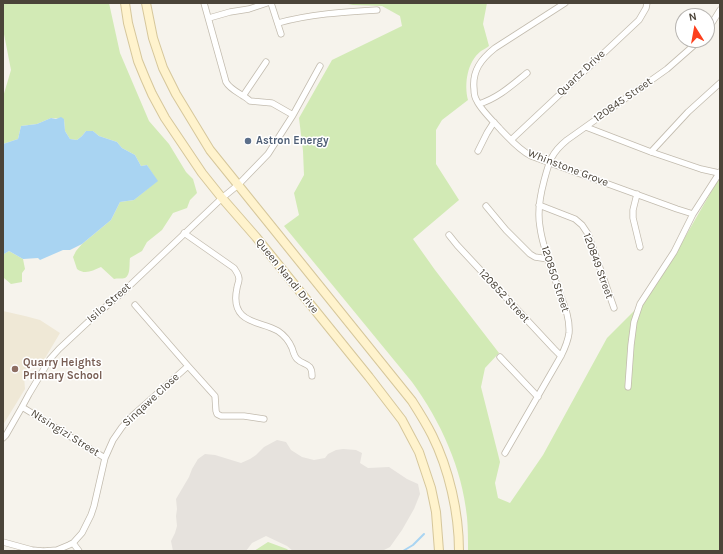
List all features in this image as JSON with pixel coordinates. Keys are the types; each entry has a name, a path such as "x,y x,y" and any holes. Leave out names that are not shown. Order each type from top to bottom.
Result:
{"main road":[{"name":"Queen Nandi Drive","path":"125,3 132,40 145,78 165,118 202,173 402,420 419,452 431,488 436,512 439,551"},
{"name":"Queen Nandi Drive","path":"146,3 153,38 163,68 176,94 210,150 412,401 421,415 442,458 448,478 454,501 459,551"}],"street":[{"path":"204,3 227,84 250,101 272,102 292,115"},
{"path":"208,18 249,9 259,4 267,3"},
{"path":"271,3 281,34"},
{"name":"Whinstone Grove","path":"565,3 495,48 485,57 477,68 475,74 474,93 476,100 518,148 531,156 693,214"},
{"name":"Quartz Drive","path":"511,140 638,20 646,8 647,3"},
{"path":"278,23 308,16 377,10"},
{"name":"120845 Street","path":"549,162 560,145 667,69 691,48"},
{"path":"243,96 266,62"},
{"name":"Isilo Street","path":"3,438 50,358 222,198 238,185 268,154 320,66"},
{"path":"479,104 503,93 527,73"},
{"path":"651,152 688,112 720,83"},
{"path":"478,151 494,122"},
{"path":"586,127 701,169 720,172 693,214 674,252 640,304 634,322 628,387"},
{"name":"120850 Street","path":"506,453 561,356 567,342 569,332 567,314 548,259 538,216 539,205 549,162"},
{"path":"637,194 633,210 633,218 640,247"},
{"name":"120849 Street","path":"539,205 575,219 582,225 588,234 614,308"},
{"path":"486,206 506,230 530,254 535,257 548,259"},
{"path":"184,234 234,268 239,279 236,290 236,306 240,313 245,318 272,328 285,336 298,360 310,367 312,376"},
{"name":"120852 Street","path":"449,235 561,356"},
{"name":"Sinqawe Close","path":"135,305 215,396 216,411 220,416 244,416 264,419"},
{"path":"500,358 538,397"},
{"name":"Sinqawe Close","path":"106,458 113,440 130,418 188,366"},
{"name":"Ntsingizi Street","path":"22,407 106,458 91,515 82,532 73,543"},
{"path":"3,542 32,550 44,551 57,550 73,543 79,551"}],"shaded area":[{"name":"Quarry Heights Primary School","path":"3,311 40,320 60,333 44,360 31,362 24,376 25,389 3,425"},
{"path":"277,440 286,442 291,450 302,457 314,460 325,458 328,454 336,450 356,450 362,453 360,463 368,468 389,467 407,479 418,484 420,494 414,509 390,547 382,551 293,551 287,546 266,536 252,543 246,551 173,551 171,541 177,526 176,499 198,459 205,454 215,455 241,463 250,459 264,447"}],"green space":[{"path":"3,3 109,3 120,53 149,121 169,144 186,172 193,179 197,193 190,200 187,208 173,213 162,230 147,242 142,251 130,258 129,272 125,278 114,279 101,267 89,272 80,271 77,269 73,257 82,244 111,220 120,202 134,200 157,181 147,165 141,166 135,155 122,148 117,142 99,136 93,131 86,131 77,140 70,139 65,131 64,119 51,118 37,124 21,126 18,139 3,144 3,97 11,70 3,29"},
{"path":"343,3 487,3 483,24 489,46 481,51 472,61 466,87 468,100 442,120 436,130 436,164 459,200 413,239 499,353 485,368 481,387 500,462 495,483 498,498 510,503 543,455 607,338 646,299 681,244 718,180 720,181 720,551 468,551 467,517 460,481 455,463 441,429 432,413 412,382 284,226 299,215 294,193 304,175 299,118 332,60 402,26 400,16 382,6 353,5"},
{"path":"9,251 23,259 25,269 22,273 22,282 11,284 4,278 3,279 3,253 4,254"},
{"path":"268,542 287,549 289,551 254,551"}],"water":[{"path":"61,117 64,119 65,131 70,139 77,140 86,131 93,131 99,136 117,142 122,148 135,155 141,166 147,165 158,181 134,200 120,202 111,220 82,244 70,250 63,250 40,260 38,258 23,259 9,251 4,254 3,144 18,139 21,126 37,124 51,118 56,119"}],"waterway":[{"path":"403,551 413,545 424,534"}],"place":[{"name":"Astron Energy","path":"248,141"},
{"name":"Quarry Heights Primary School","path":"15,369"}]}
